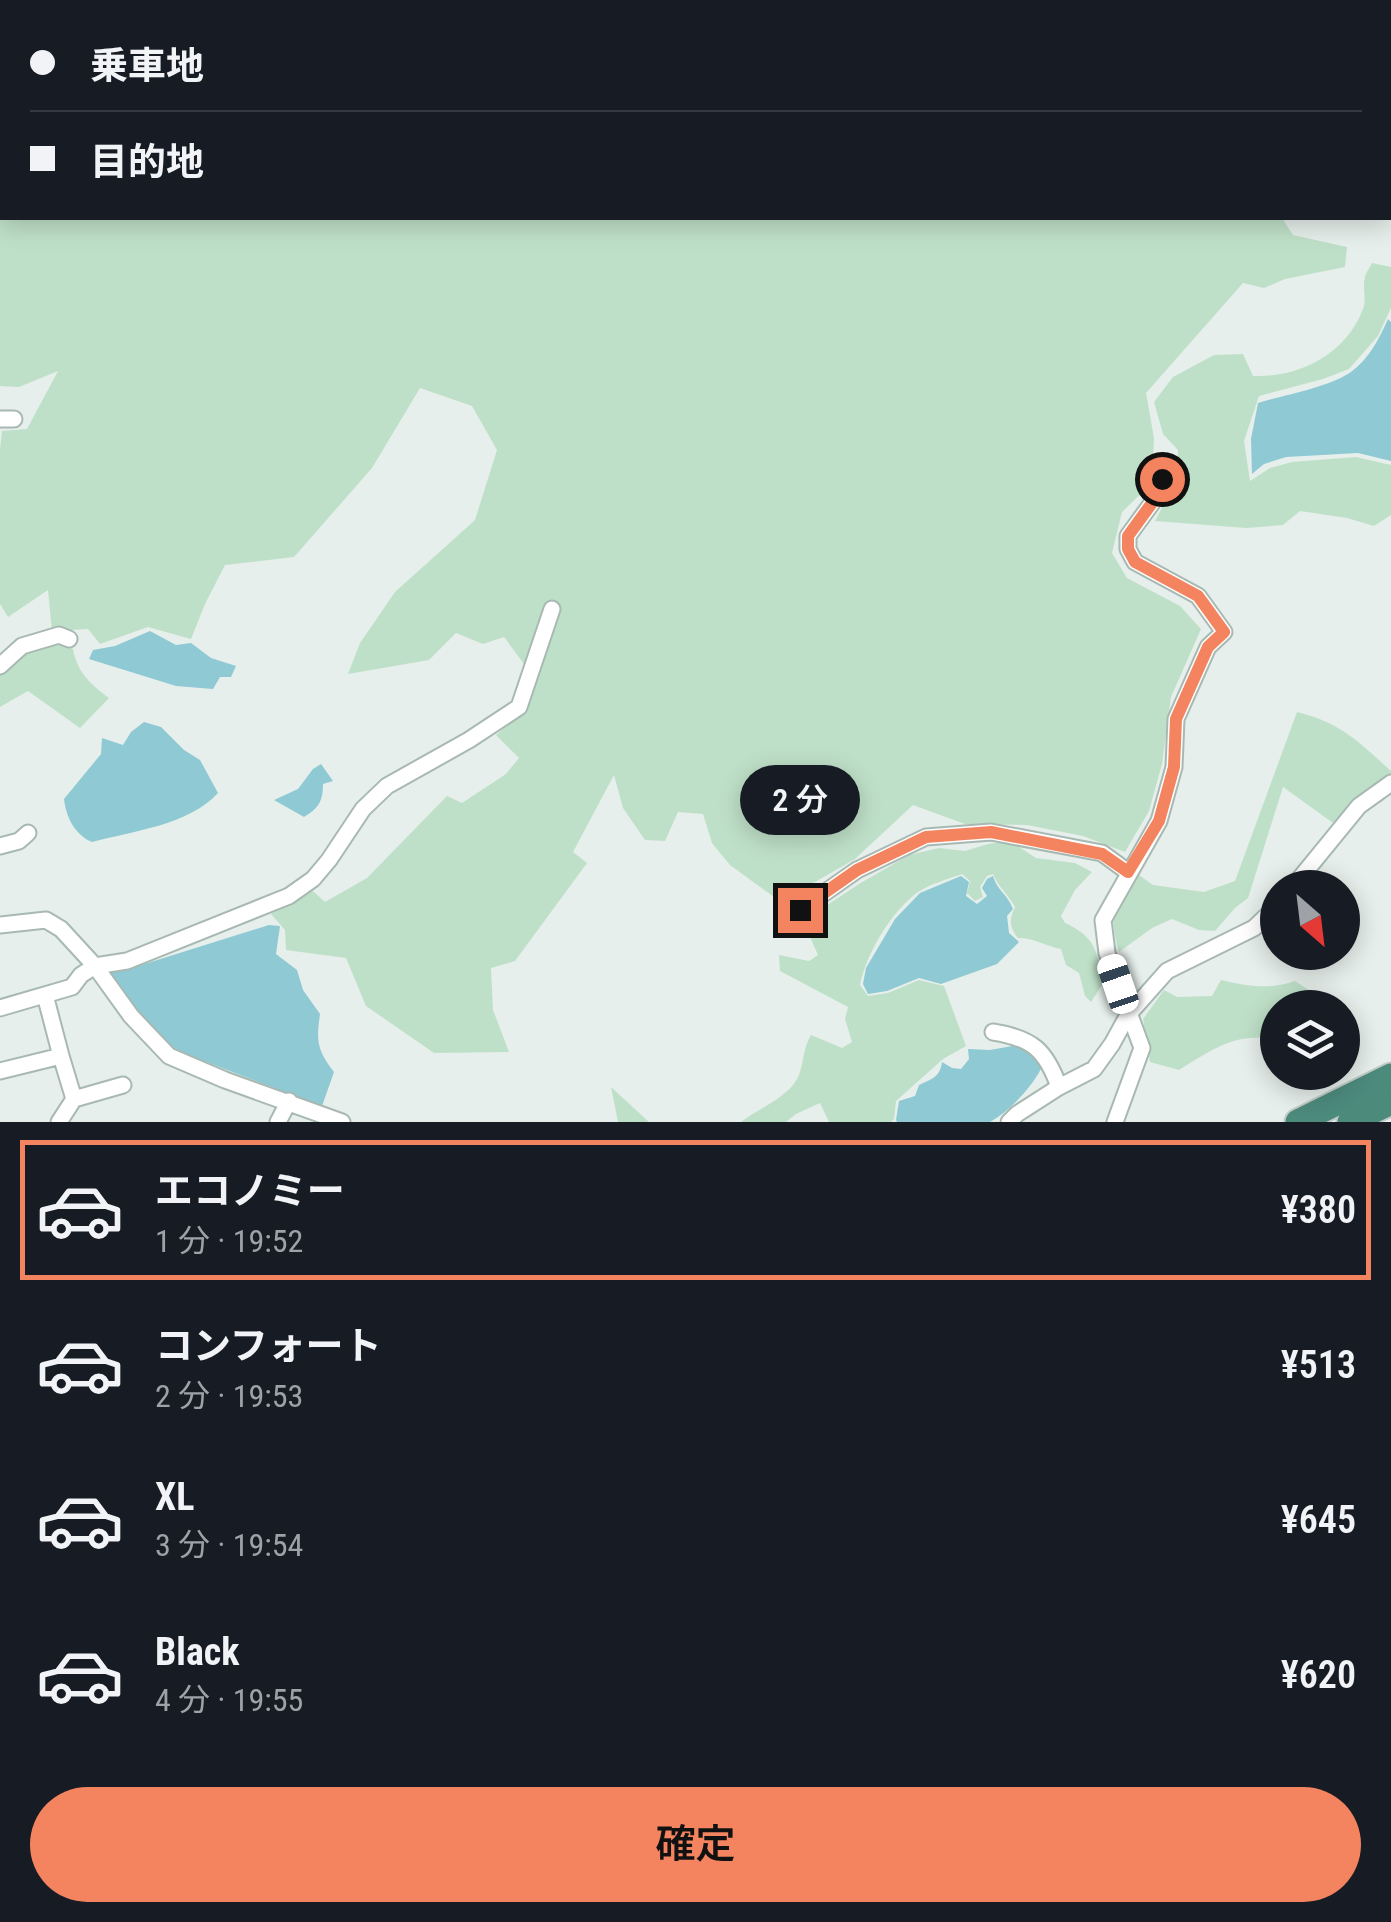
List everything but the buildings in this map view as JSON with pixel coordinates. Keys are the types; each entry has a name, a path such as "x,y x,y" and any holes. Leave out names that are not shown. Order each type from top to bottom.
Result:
{"highway":[{"path":"1298,1122 1391,1076"},
{"path":"1350,1122 1391,1102"}],"street":[{"path":"1115,1122 1142,1048 1107,953 1103,920 1159,821 1174,767 1176,719 1208,647 1224,632 1198,596 1135,562 1128,549 1128,536 1152,503 1162,479"},
{"path":"0,1008 72,988 81,975 96,966 127,961 289,896 313,879 364,809 387,786 518,707 552,609"},
{"path":"0,666 22,646 42,638 59,635 68,639"},
{"path":"1307,870 1359,806 1391,783"},
{"path":"800,910 857,870 926,837 991,832 1102,854 1128,872"},
{"path":"0,846 28,833"},
{"path":"0,926 46,920 60,930 96,966 131,1016 169,1056 342,1122"},
{"path":"1009,1122 1094,1069 1128,1015 1167,971 1260,922"},
{"path":"45,995 74,1099"},
{"path":"993,1032 1034,1044 1060,1087"},
{"path":"0,1071 61,1056"},
{"path":"58,1122 74,1099 124,1085"},
{"path":"278,1122 289,1101"}],"green space":[{"path":"0,220 1283,220 1293,235 1347,247 1345,267 1285,279 1264,288 1243,283 1146,393 1154,438 1152,483 1122,512 1112,553 1127,578 1180,606 1201,629 1171,697 1162,764 1149,811 1125,852 1083,836 1027,825 965,824 913,805 855,859 815,882 774,897 730,865 712,843 703,814 678,812 665,841 645,840 623,808 614,775 573,852 587,863 515,961 491,968 493,1010 509,1052 434,1053 366,1006 346,958 286,950 285,930 271,914 313,891 325,902 367,878 447,796 462,803 506,774 519,758 496,735 523,711 536,680 504,637 483,644 456,633 429,660 348,674 360,643 395,592 475,520 497,450 472,406 420,388 372,468 294,557 225,565 191,639 148,627 100,644 88,629 52,631 48,590 8,617 0,604 2,431 27,429 58,371 19,387 0,386"},
{"path":"1372,263 1391,267 1391,308 1378,336 1349,369 1259,396 1244,441 1250,481 1270,468 1292,462 1356,457 1391,465 1391,515 1374,526 1300,511 1283,525 1246,528 1155,521 1176,481 1178,450 1163,434 1154,402 1173,377 1214,355 1243,354 1253,376 1287,373 1319,360 1333,351 1355,325 1364,305 1364,281"},
{"path":"59,641 73,649 86,677 109,698 80,728 28,691 0,707 0,654 10,659 38,644"},
{"path":"1297,712 1348,734 1391,775 1333,823 1283,787 1248,898 1215,931 1199,930 1172,919 1119,952 1115,910 1136,873 1153,885 1204,892 1235,881"},
{"path":"1010,841 1036,858 1075,863 1092,872 1075,890 1061,916 1089,939 1099,960 1105,980 1091,1002 1085,996 1079,973 1066,965 1061,949 1018,938 1011,923 1015,907 993,874 980,887 983,897 975,901 967,893 970,881 962,874 918,892 899,910 874,946 860,985 868,996 888,993 919,980 944,986 966,1046 943,1059 896,1101 891,1122 829,1122 820,1103 786,1122 741,1122 795,1083 811,1035 842,1048 852,1042 845,1019 848,1007 780,971 779,955 809,961 818,955 803,921 909,855 939,848 965,851"},
{"path":"1221,980 1258,986 1295,981 1309,990 1260,990 1260,1037 1236,1040 1179,1070 1150,1062 1143,1019 1164,990 1177,997 1212,996"},
{"path":"611,1087 649,1122 618,1122"}],"water":[{"path":"1388,319 1391,461 1358,453 1286,457 1264,464 1252,474 1251,439 1258,403 1319,386 1351,372 1368,355"},
{"path":"150,631 176,645 191,643 211,658 236,666 231,677 220,677 213,689 176,686 89,659 93,650 115,646"},
{"path":"144,722 161,727 200,760 218,793 176,820 92,842 72,825 64,799 101,754 102,738 123,745"},
{"path":"321,764 333,781 323,784 319,804 309,814 304,817 274,800 298,789"},
{"path":"961,876 969,882 966,896 977,904 987,896 982,888 993,876 1013,909 1007,916 1009,933 1019,942 997,964 941,984 919,978 868,994 863,984 866,968 895,919 920,893"},
{"path":"269,925 280,926 276,954 297,970 303,990 320,1014 319,1045 334,1072 322,1106 180,1052 149,1027 108,972"},
{"path":"1018,1045 1029,1049 1043,1065 1021,1097 990,1122 897,1122 899,1101 915,1096 919,1085 937,1075 942,1062 961,1069 969,1059 968,1049"}],"route":[{"path":"800,910 857,870 926,837 991,832 1102,854 1128,872 1159,821 1174,767 1176,719 1208,647 1224,632 1198,596 1135,562 1128,549 1128,536 1152,503 1162,479"}]}
